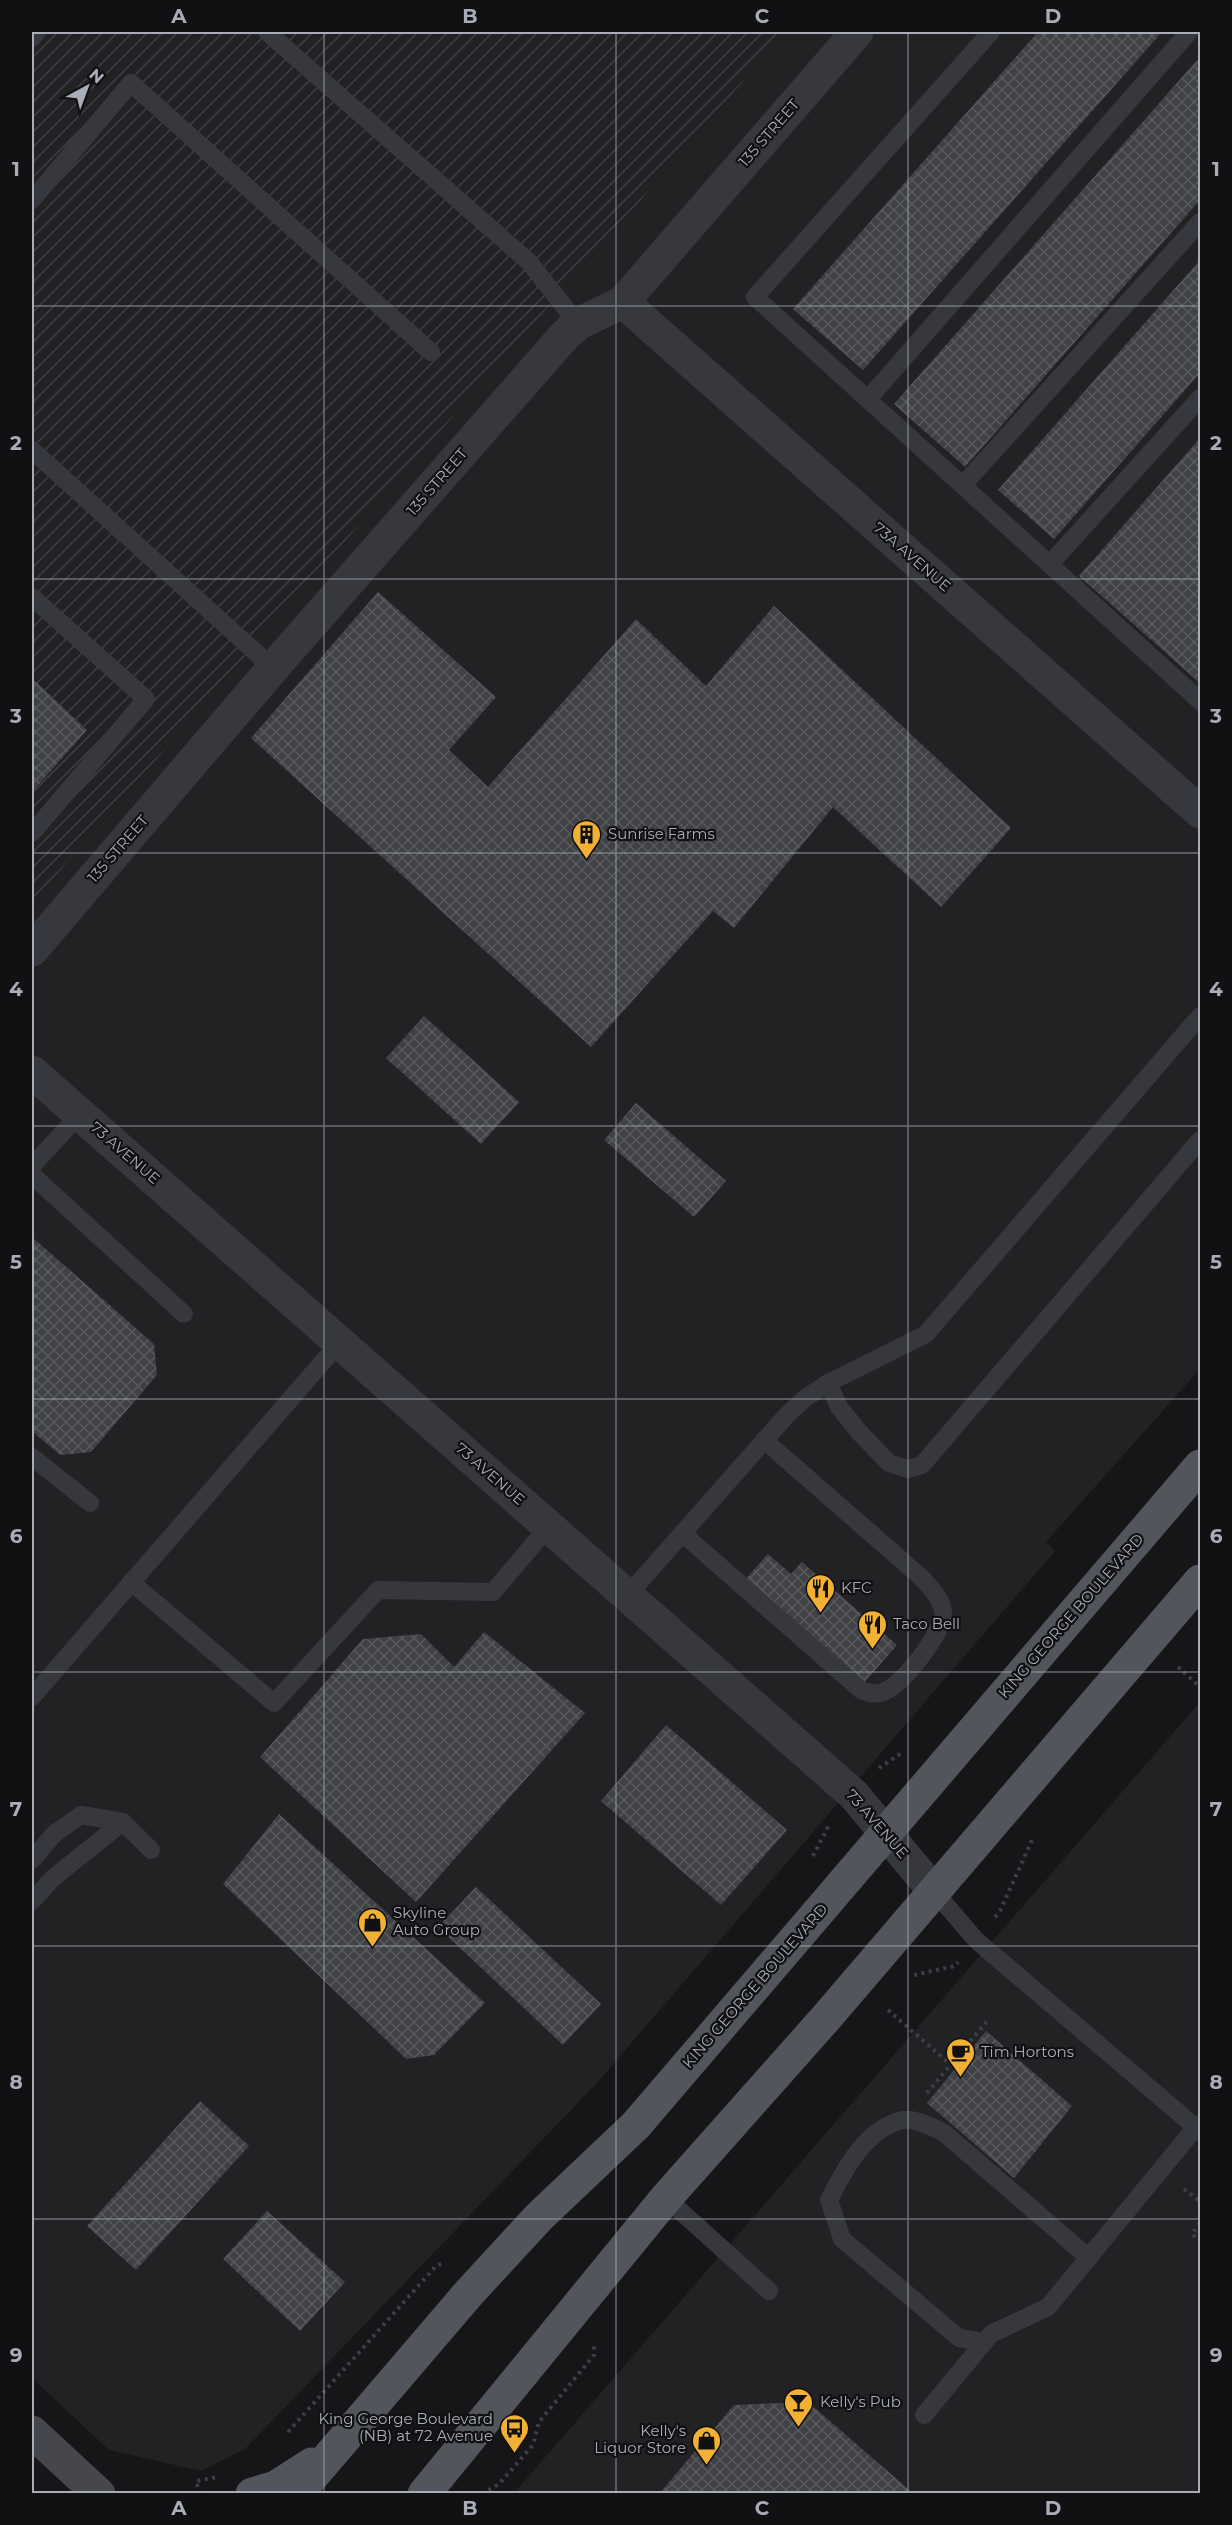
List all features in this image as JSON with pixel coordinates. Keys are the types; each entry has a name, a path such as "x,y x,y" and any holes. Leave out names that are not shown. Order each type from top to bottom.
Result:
{"main road":[{"name":"KING GEORGE BOULEVARD","path":"297,2493 476,2285 539,2217 636,2125 1200,1466"},
{"path":"424,2493 666,2198 934,1892 1200,1581"},
{"path":"32,2432 99,2493"},
{"path":"240,2485 276,2487 334,2450"}],"street":[{"name":"135 STREET","path":"32,950 273,668 566,334 578,324 623,302 857,32"},
{"name":"73A AVENUE","path":"623,302 1200,812"},
{"name":"73 AVENUE","path":"32,1072 854,1795 934,1892"}],"lane":[{"path":"32,38 37,32"},
{"path":"267,32 529,262 578,324"},
{"path":"991,32 755,297 1200,701"},
{"path":"868,399 1189,32"},
{"path":"32,200 131,84 431,352"},
{"path":"963,485 1200,222"},
{"path":"1050,564 1200,398"},
{"path":"32,450 273,668"},
{"path":"32,597 146,699 32,833"},
{"path":"627,1596 764,1440 804,1399 828,1383 926,1334 1200,1016"},
{"path":"32,1166 80,1114"},
{"path":"828,1383 839,1407 859,1432 889,1462 908,1470 922,1465 1200,1140"},
{"path":"32,1175 184,1314"},
{"path":"32,1697 340,1342"},
{"path":"682,1533 767,1610 861,1690 875,1695 886,1692 901,1679 922,1655 938,1631 943,1614 940,1598 922,1578 764,1440"},
{"path":"32,1457 90,1503"},
{"path":"132,1582 274,1703 378,1590 493,1592 549,1526"},
{"path":"32,1860 54,1834 81,1815 123,1822 151,1850"},
{"path":"32,1901 53,1878 123,1822"},
{"path":"924,2415 990,2334 1048,2307 1198,2129 976,1940 934,1892"},
{"path":"984,2342 959,2337 842,2239 829,2200 844,2169 875,2134 903,2120 917,2121 943,2132 1089,2258"},
{"path":"666,2198 769,2291"}],"path":[{"path":"1178,1667 1200,1687"},
{"path":"877,1769 910,1747"},
{"path":"810,1863 831,1822"},
{"path":"1000,1911 1028,1849"},
{"path":"930,1970 955,1965"},
{"path":"888,2010 950,2064"},
{"path":"925,2096 988,2019"},
{"path":"1180,2185 1200,2201"},
{"path":"1200,2223 1192,2234 1200,2241"},
{"path":"285,2436 436,2266"},
{"path":"482,2493 499,2484 533,2445 539,2422 594,2355"},
{"path":"200,2493 196,2481 240,2485"}],"shaded area":[{"path":"32,32 786,32 32,903"},
{"path":"786,32 1200,32 1200,1369 1046,1542 1055,1551 597,2083 245,2449 201,2471 109,2450 32,2378 32,903"},
{"path":"1200,1702 1200,2493 514,2493"}],"building":[{"path":"1038,32 1162,32 863,370 793,309"},
{"path":"1199,58 1200,200 965,467 894,404"},
{"path":"1200,260 1200,373 1054,539 998,490"},
{"path":"1200,438 1200,683 1079,576"},
{"name":"Sunrise Farms","path":"378,592 496,697 449,750 488,787 636,619 706,686 774,606 1011,828 941,907 833,807 734,928 713,911 591,1047 251,738"},
{"path":"32,678 87,730 32,792"},
{"path":"424,1016 519,1102 481,1144 386,1058"},
{"path":"636,1103 726,1181 694,1217 604,1140"},
{"path":"32,1237 154,1344 157,1375 91,1452 60,1455 32,1431"},
{"name":"KFC","path":"768,1554 791,1574 802,1562 897,1645 862,1685 743,1582"},
{"path":"484,1632 585,1713 416,1902 260,1757 363,1639 421,1634 454,1667"},
{"path":"666,1725 787,1830 721,1905 601,1801"},
{"path":"279,1814 485,2003 434,2055 406,2059 223,1884"},
{"path":"476,1887 601,2004 563,2045 438,1927"},
{"path":"986,2031 1072,2106 1014,2178 927,2103"},
{"path":"200,2101 249,2146 136,2270 87,2226"},
{"path":"267,2211 345,2282 300,2331 223,2259"},
{"path":"808,2402 914,2494 659,2494 734,2405"}],"place":[{"name":"Sunrise Farms","path":"587,860"},
{"name":"KFC","path":"820,1614"},
{"name":"Taco Bell","path":"872,1650"},
{"name":"Skyline Auto Group","path":"372,1948"},
{"name":"Tim Hortons","path":"960,2078"},
{"name":"Kelly's Pub","path":"799,2428"},
{"name":"King George Boulevard (NB) at 72 Avenue","path":"514,2454"},
{"name":"Kelly's Liquor Store","path":"707,2466"}]}
